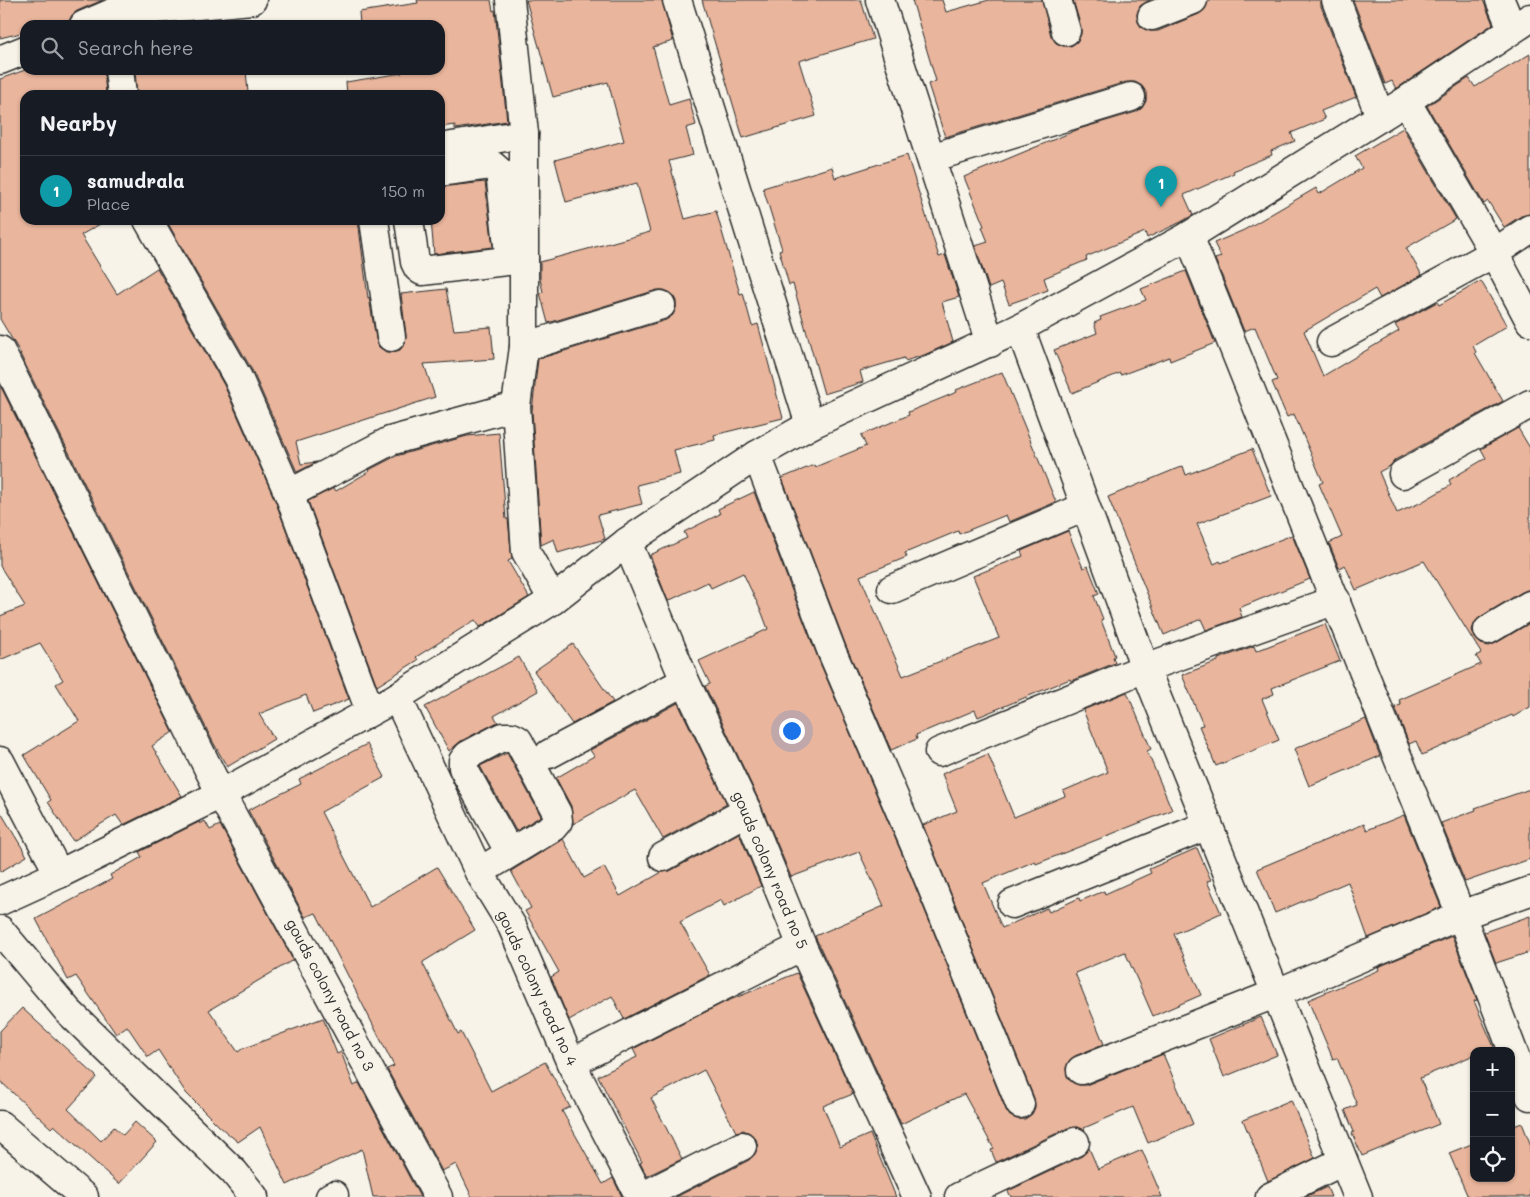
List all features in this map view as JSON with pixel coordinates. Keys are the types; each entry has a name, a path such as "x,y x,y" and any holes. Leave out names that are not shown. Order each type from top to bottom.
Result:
{"street":[{"path":"96,20 112,13 252,0"},
{"path":"510,0 524,134 517,259"},
{"path":"677,0 810,425"},
{"path":"880,0 990,343"},
{"path":"1057,0 1066,31"},
{"path":"1152,16 1192,0"},
{"path":"1336,0 1380,116"},
{"path":"0,901 221,794 397,697 554,600 627,542 757,455 810,425 1020,328 1188,236 1406,101 1521,24 1500,0"},
{"path":"0,60 20,52"},
{"path":"120,75 121,90"},
{"path":"931,158 1131,97"},
{"path":"1406,101 1494,253 1530,321"},
{"path":"445,169 475,154 524,134"},
{"path":"445,149 475,154 500,172 517,259 524,347 516,406 526,552 554,600"},
{"path":"151,225 238,378 289,494 370,711"},
{"path":"375,225 391,337"},
{"path":"410,225 415,262 422,271 517,259"},
{"path":"1330,342 1494,253 1530,229"},
{"path":"1188,236 1336,600 1461,915 1530,1096"},
{"path":"524,347 661,304"},
{"path":"1020,328 1145,668 1358,1197"},
{"name":"gouds colony road no 3","path":"0,350 221,794 438,1197"},
{"path":"1403,474 1530,404"},
{"path":"289,494 390,441 516,406"},
{"path":"757,455 832,652 916,848 1020,1104"},
{"path":"892,589 1085,507"},
{"name":"gouds colony road no 5","path":"627,542 685,681 747,811 802,946 917,1197"},
{"path":"939,752 1145,668 1336,600"},
{"path":"1488,630 1530,605"},
{"path":"549,754 685,681"},
{"name":"gouds colony road no 4","path":"397,697 479,872 512,926 571,1063 641,1197"},
{"path":"479,872 554,827 558,822 557,813 518,740 512,737 502,737 468,755 463,761 463,768 510,853"},
{"path":"0,761 59,874"},
{"path":"454,819 483,804"},
{"path":"663,857 747,811"},
{"path":"1012,904 1208,825"},
{"path":"1081,1070 1276,993 1461,915 1530,891"},
{"path":"0,930 68,1011 234,1172 254,1197"},
{"path":"571,1063 802,946"},
{"path":"0,1125 84,1197"},
{"path":"960,1197 1075,1142"},
{"path":"641,1197 742,1146"},
{"path":"1270,1197 1343,1161"}],"building":[{"path":"0,0 103,0 77,11 70,20 20,20 20,33 0,38"},
{"path":"417,0 491,0 493,11 495,10 507,121 455,129 455,125 445,126 445,90 347,90 346,82 390,75 445,75 445,20 360,20 359,12 418,3"},
{"path":"526,0 662,0 673,41 653,47 669,105 689,99 696,125 686,128 693,155 669,161 685,219 716,211 740,294 743,293 752,326 758,324 783,418 714,435 715,440 674,450 680,474 637,485 642,504 598,515 605,539 558,553 554,539 541,545 532,411 538,359 666,320 673,315 676,301 671,293 657,290 548,323 540,293 543,292 540,279 540,262 650,232 637,183 566,202 555,160 624,141 608,82 553,97"},
{"path":"702,0 861,0 873,39 799,61 816,116 743,138"},
{"path":"912,0 942,0 946,12 989,0 1042,0 1051,36 1056,43 1063,46 1071,46 1077,42 1081,34 1081,27 1073,0 1150,0 1140,6 1137,14 1138,22 1142,28 1158,31 1199,14 1205,9 1208,0 1321,0 1321,6 1356,97 1321,111 1325,119 1291,133 1295,141 1271,151 1272,155 1233,171 1234,173 1184,195 1193,215 1147,238 1145,232 1086,257 1087,260 1044,278 1048,290 1009,304 1001,283 989,288 975,246 988,242 982,227 984,226 964,177 1079,129 1136,112 1142,108 1146,101 1146,92 1142,86 1135,82 1126,82 945,137 928,84 936,81"},
{"path":"1353,0 1483,0 1493,24 1396,89 1392,81 1385,84"},
{"path":"1530,54 1530,214 1521,216 1504,227 1488,201 1484,204 1427,106 1469,78 1475,87"},
{"path":"20,72 20,75 104,75 106,90 20,90 20,225 98,225 81,235 117,294 157,268 224,385 275,500 349,699 313,713 306,695 259,714 274,739 227,767 21,354 0,319 0,79"},
{"path":"135,75 246,75 248,90 137,90"},
{"path":"1403,128 1456,219 1406,248 1422,275 1380,298 1375,289 1304,331 1323,376 1399,331 1395,325 1437,302 1439,305 1481,281 1507,326 1473,346 1475,353 1503,401 1395,460 1390,466 1379,472 1397,513 1420,503 1451,485 1449,480 1486,458 1481,449 1518,428 1530,448 1530,589 1480,617 1475,622 1472,630 1475,638 1481,644 1489,646 1530,623 1530,707 1513,717 1512,715 1422,755 1416,741 1409,744 1395,707 1401,705 1399,700 1481,664 1476,656 1481,653 1424,561 1356,590 1345,565 1339,568 1329,543 1342,537 1319,484 1323,482 1294,414 1287,417 1272,382 1277,380 1255,327 1244,331 1215,259 1221,257 1214,243 1244,230 1316,188 1319,194 1362,168 1355,156"},
{"path":"907,155 939,257 945,255 959,297 942,302 953,342 905,361 904,358 860,371 863,382 824,394 793,284 789,285 779,250 782,249 763,188 832,167 835,178"},
{"path":"485,182 493,247 434,254 431,225 445,225 445,186"},
{"path":"169,225 359,225 368,298 379,347 386,352 393,352 400,350 405,343 406,335 401,294 446,289 454,330 491,327 494,359 424,364 435,397 296,442 301,464 317,462 297,472 252,370"},
{"path":"1186,271 1215,343 1170,361 1169,357 1121,375 1120,373 1072,393 1054,350 1097,333 1094,323 1101,320 1100,317 1146,300 1141,289"},
{"path":"1002,372 1056,502 1009,522 1006,515 959,534 958,531 905,553 907,557 860,576 903,676 999,638 973,576 1023,556 1021,551 1068,531 1083,568 1088,566 1099,594 1094,596 1115,656 1113,657 1115,663 1071,681 1070,679 978,717 975,710 916,735 917,739 891,750 846,646 782,478 866,446 861,435 909,415 908,412 957,392 956,390"},
{"path":"0,385 173,732 152,746 182,796 123,825 116,815 73,841 48,802 51,800 24,755 79,721 56,684 63,680 40,643 0,660 0,616 25,606 0,566"},
{"path":"499,433 506,519 508,519 512,559 508,561 529,597 480,627 475,620 416,657 418,660 377,686 308,501 334,488 336,491 369,470 396,456 467,436"},
{"path":"1252,449 1271,496 1197,524 1214,564 1220,561 1221,563 1292,535 1310,579 1239,608 1242,617 1206,630 1201,619 1164,635 1108,497 1183,466 1186,475"},
{"path":"754,492 818,658 902,854 1006,1110 1010,1116 1017,1119 1025,1119 1032,1114 1035,1107 1034,1098 923,825 957,811 942,774 988,754 1014,817 1065,796 1063,791 1108,772 1083,710 1127,692 1151,749 1147,751 1172,810 1036,864 1035,861 983,883 1002,928 1047,908 1049,912 1079,898 1080,901 1104,891 1105,894 1151,873 1149,869 1197,848 1211,880 1207,881 1221,913 1174,934 1201,995 1153,1016 1125,952 1075,973 1104,1044 1075,1056 1069,1061 1066,1068 1067,1076 1072,1082 1086,1085 1163,1054 1193,1124 1148,1143 1133,1107 1084,1128 1085,1130 1077,1127 1068,1128 996,1162 991,1150 994,1149 964,1094 901,1124 815,936 884,906 859,852 791,877 761,805 705,686 710,684 699,661 768,629 762,613 743,573 711,588 708,582 668,601 650,555 687,538 684,532 720,514 718,509"},
{"path":"1325,624 1340,661 1272,688 1274,694 1262,699 1279,740 1216,766 1199,726 1203,725 1182,675 1254,646 1256,651"},
{"path":"573,644 613,702 572,724 534,671"},
{"path":"519,657 538,691 494,716 498,722 461,741 449,751 425,707"},
{"path":"678,703 727,804 663,839 635,790 573,824 571,806 556,778 594,756 590,750"},
{"path":"1366,719 1380,756 1309,786 1294,749"},
{"path":"367,744 385,777 321,812 370,907 437,867 475,930 423,962 458,1034 461,1032 491,1091 545,1062 570,1107 562,1111 603,1184 613,1178 622,1197 472,1197 456,1164 442,1171 387,1069 394,1066 316,913 305,917 248,810 301,784 299,779"},
{"path":"507,753 541,816 516,831 480,766"},
{"path":"1530,789 1530,859 1465,882 1441,823 1476,810 1475,808"},
{"path":"0,811 27,856 0,872"},
{"path":"1404,815 1441,907 1368,938 1348,882 1275,913 1257,869 1364,824 1367,830"},
{"path":"205,821 210,830 220,825 293,960 209,1010 238,1052 323,1018 337,1054 341,1052 354,1086 359,1083 420,1197 373,1197 362,1149 287,1185 260,1127 238,1142 186,1093 158,1050 148,1057 127,1026 116,1034 76,976 68,980 36,919 112,879 110,875 142,857 139,852 199,822 200,824"},
{"path":"739,833 761,886 724,906 721,900 680,922 710,975 624,1019 612,996 569,1020 551,977 559,972 525,911 531,908 511,871 563,839 584,878 604,867 620,896 662,872 670,871"},
{"path":"1530,916 1530,952 1496,963 1484,932"},
{"path":"1452,936 1477,1000 1474,1001 1494,1047 1470,1047 1470,1057 1420,1078 1439,1124 1362,1156 1345,1110 1357,1105 1337,1058 1333,1059 1308,1000 1379,970 1378,967"},
{"path":"797,973 853,1094 823,1106 840,1147 870,1134 896,1197 676,1197 749,1160 755,1154 758,1147 756,1139 750,1133 743,1130 736,1132 704,1070 651,1098 682,1159 647,1176 640,1163 642,1162 598,1076 637,1057 633,1049 725,1002"},
{"path":"22,1008 97,1077 68,1109 101,1141 114,1127 123,1135 135,1122 157,1142 119,1184 54,1125 51,1128 0,1081 0,1031"},
{"path":"1261,1017 1277,1055 1224,1077 1209,1039"},
{"path":"1291,1100 1315,1158 1268,1181 1243,1120"},
{"path":"1522,1123 1530,1143 1530,1197 1468,1197 1449,1153 1470,1145 1470,1182 1515,1182 1515,1126"},
{"path":"1089,1148 1098,1169 1142,1150 1162,1197 1011,1197 1008,1191 1082,1156"},
{"path":"1327,1187 1331,1197 1305,1197"}],"place":[{"name":"samudrala","path":"1161,207"}]}
